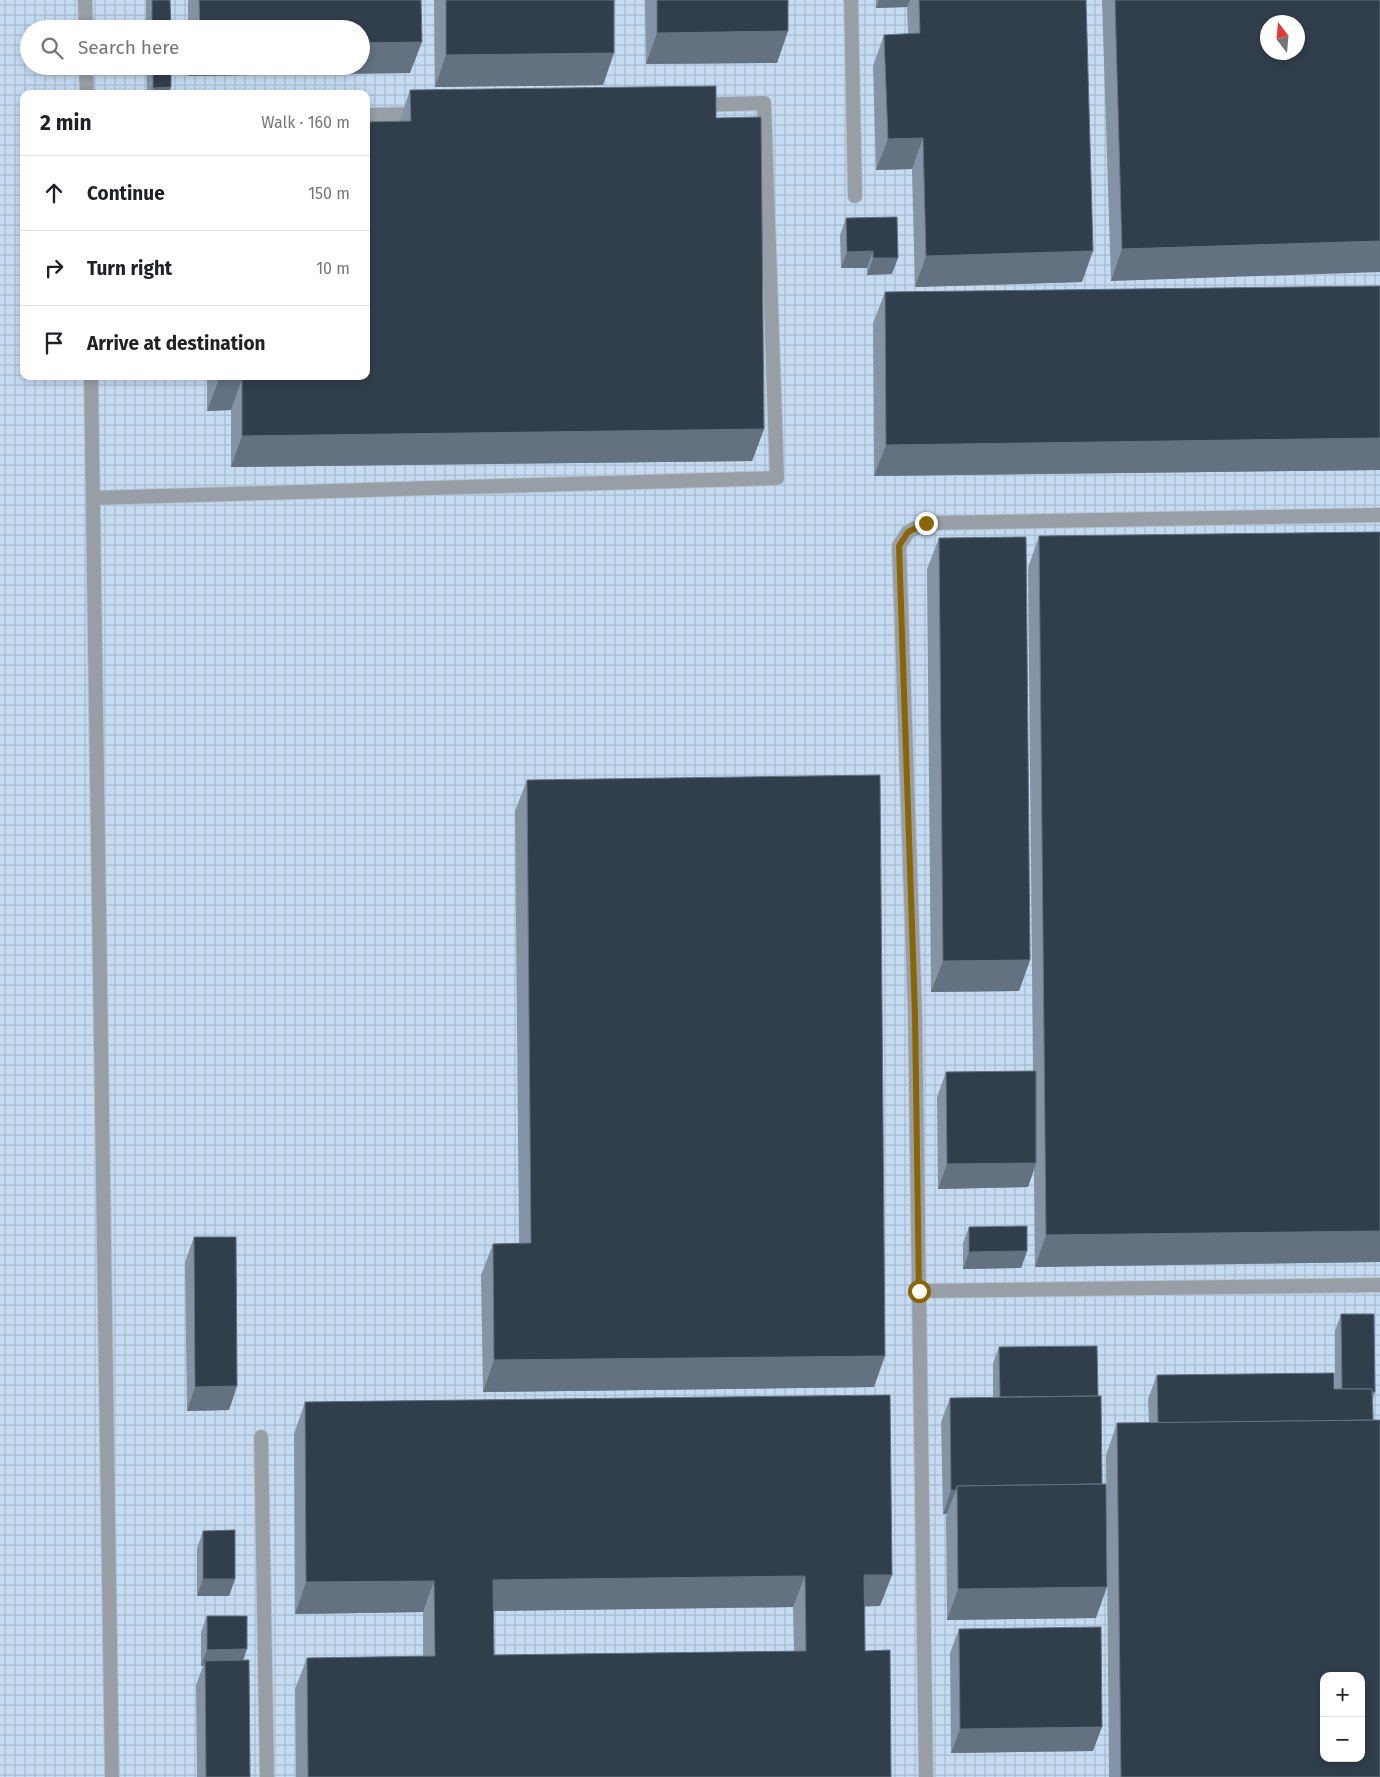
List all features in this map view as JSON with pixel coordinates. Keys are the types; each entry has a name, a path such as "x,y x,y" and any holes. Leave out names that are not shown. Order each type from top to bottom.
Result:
{"street":[{"path":"85,0 86,20"},
{"path":"851,0 855,196"},
{"path":"86,75 87,90"},
{"path":"93,498 777,478 764,103 685,106"},
{"path":"370,116 436,113"},
{"path":"91,380 112,1777"},
{"path":"926,1777 915,1014 899,546 908,532 926,523 1380,515"},
{"path":"919,1291 1380,1285"},
{"path":"262,1437 268,1777"}],"shaded area":[{"path":"0,0 1380,0 1380,1777 0,1777"}],"building":[{"path":"152,0 170,0 171,20 152,20"},
{"path":"199,0 421,0 422,42 370,43 370,20 200,20"},
{"path":"446,0 614,0 614,53 446,55"},
{"path":"657,0 788,0 788,31 657,33"},
{"path":"919,0 1086,0 1093,251 926,256 923,138 888,139 884,35 920,33"},
{"path":"1115,0 1380,0 1380,241 1122,249"},
{"path":"153,75 171,75 171,87 153,88"},
{"path":"716,86 716,118 761,117 764,429 242,436 242,380 370,380 370,122 411,121 410,90"},
{"path":"897,217 898,258 873,258 873,251 847,252 846,218"},
{"path":"1380,286 1380,438 886,445 885,292"},
{"path":"1380,532 1380,1231 1046,1235 1039,536"},
{"path":"1026,537 1030,960 943,961 939,538"},
{"path":"880,775 885,1356 494,1360 493,1244 531,1243 527,780"},
{"path":"1036,1071 1036,1163 947,1164 946,1072"},
{"path":"1027,1226 1027,1251 969,1252 969,1227"},
{"path":"194,1237 236,1237 237,1386 195,1387"},
{"path":"1341,1314 1374,1314 1375,1392 1372,1392 1372,1389 1342,1389"},
{"path":"1097,1346 1098,1396 1000,1397 999,1347"},
{"path":"1334,1373 1334,1389 1372,1389 1373,1420 1158,1423 1157,1375"},
{"path":"890,1395 892,1575 864,1575 865,1651 890,1650 891,1777 308,1777 307,1658 435,1656 434,1581 306,1582 305,1402","holes":["805,1576 806,1651 494,1655 493,1580"]},
{"path":"1101,1396 1102,1484 957,1486 956,1490 951,1490 950,1398"},
{"path":"1380,1420 1380,1777 1121,1777 1117,1423"},
{"path":"1106,1484 1107,1587 958,1589 957,1486"},
{"path":"235,1530 235,1579 203,1579 203,1531"},
{"path":"207,1616 247,1616 247,1649 207,1650"},
{"path":"1101,1627 1102,1727 960,1729 959,1629"},
{"path":"249,1660 250,1777 206,1777 205,1661"}],"route":[{"path":"919,1291 915,1014 899,546 908,532 926,523"}]}
